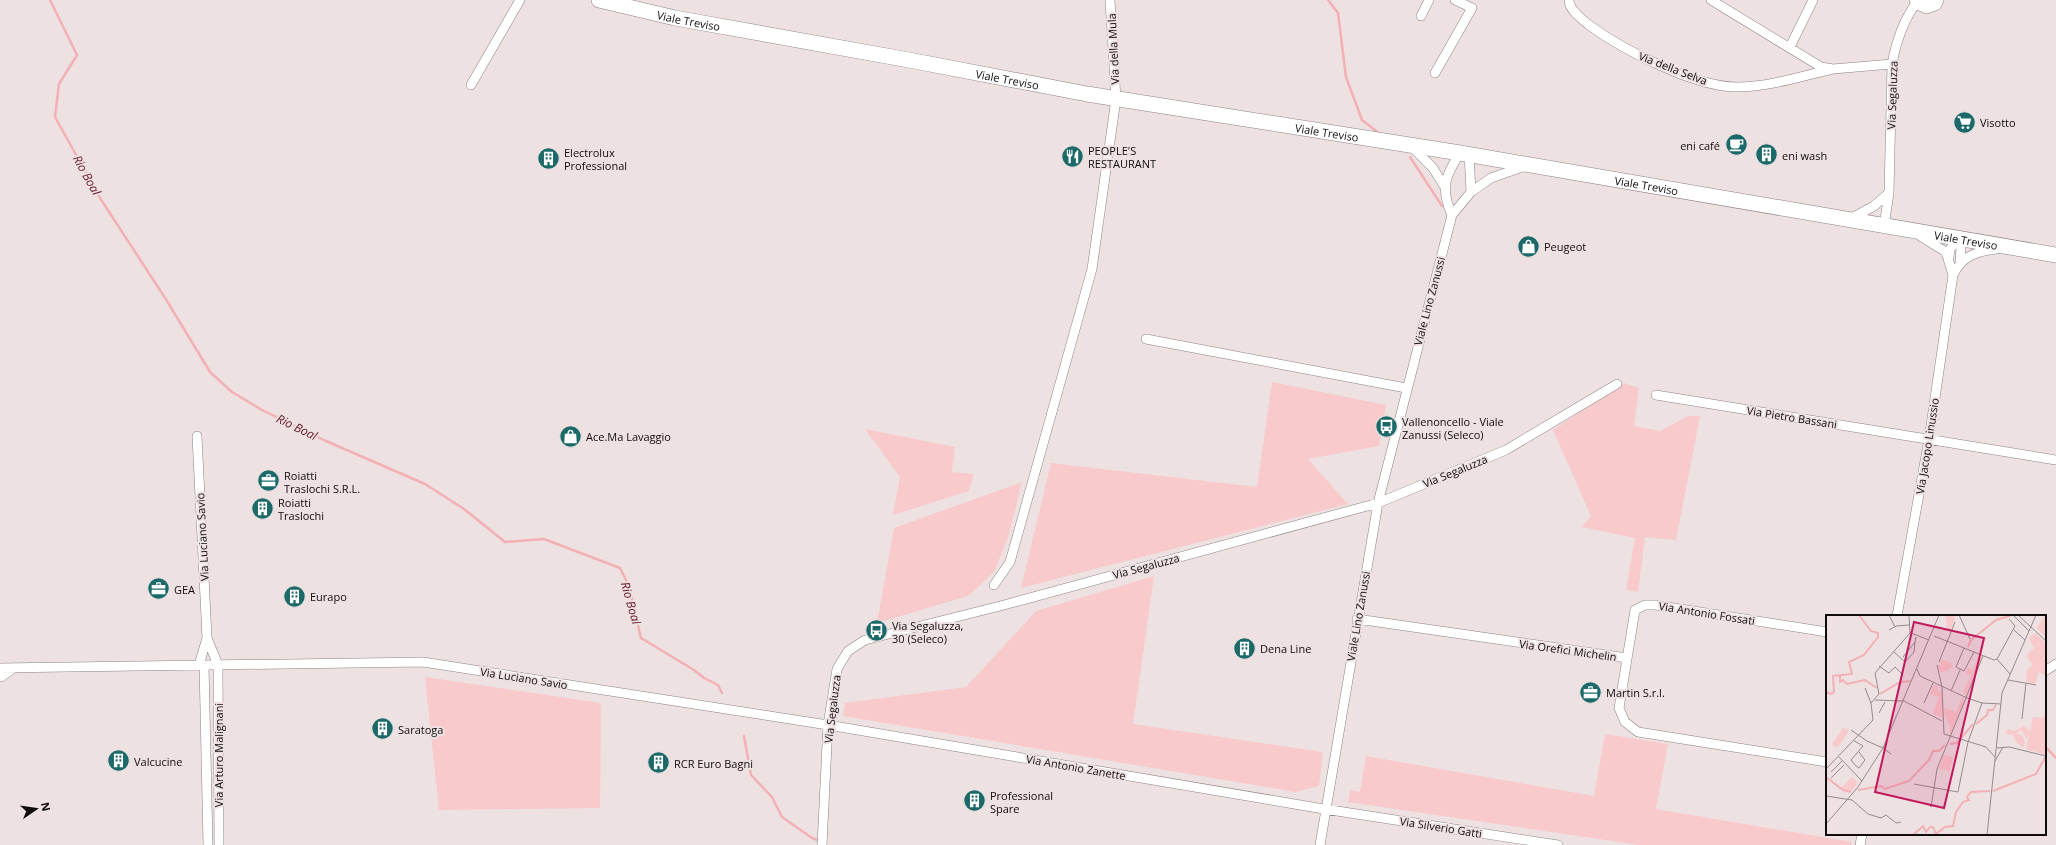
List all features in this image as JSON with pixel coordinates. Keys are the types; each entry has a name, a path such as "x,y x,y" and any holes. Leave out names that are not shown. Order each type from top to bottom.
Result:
{"main road":[{"name":"Viale Treviso","path":"599,0 676,18 1116,98 1411,145 1958,240 2056,255"}],"street":[{"path":"471,85 520,0"},
{"name":"Via della Mula","path":"994,585 1010,562 1092,270 1116,98 1110,0"},
{"path":"1421,16 1430,0"},
{"path":"1435,73 1472,8 1455,0"},
{"name":"Via della Selva","path":"1569,0 1569,4 1579,17 1599,32 1640,57 1673,71 1710,83 1737,87 1774,82 1833,69 1892,64"},
{"path":"1711,0 1822,67 1833,69"},
{"path":"1790,48 1812,0"},
{"path":"1916,1 1927,7 1935,4 1937,0"},
{"name":"Via Segaluzza","path":"1884,226 1888,193 1892,64 1894,53 1907,17 1916,1"},
{"path":"1411,145 1433,168 1444,186 1447,203 1452,215"},
{"path":"1444,186 1449,170 1464,154"},
{"path":"1464,154 1471,192"},
{"name":"Viale Lino Zanussi","path":"1320,845 1324,809 1378,503 1406,388 1452,215 1471,192 1491,178 1529,165"},
{"path":"1848,220 1874,206 1888,193"},
{"path":"1912,231 1942,248 1949,257"},
{"path":"1958,240 1962,248 1960,262 1953,274 1949,257 1950,249 1958,240"},
{"path":"1960,262 1973,253 2008,247"},
{"name":"Via Jacopo Linussio","path":"1897,615 1929,439 1953,274"},
{"path":"1146,339 1406,388"},
{"name":"Via Segaluzza","path":"822,840 828,725 837,669 848,651 865,640 1004,605 1378,503 1506,450 1617,384"},
{"name":"Via Pietro Bassani","path":"1656,395 2056,460"},
{"name":"Via Luciano Savio","path":"197,436 207,638 202,665"},
{"name":"Via Antonio Fossati","path":"1627,658 1635,610 1645,606 1655,605 1826,632"},
{"name":"Via Orefici Michelin","path":"1357,618 1627,658 1619,708 1625,722 1638,732 1826,762"},
{"name":"Via Luciano Savio","path":"207,638 218,665"},
{"name":"Via Luciano Savio","path":"0,676 14,668 423,662 828,725"},
{"path":"2046,670 2056,664"},
{"name":"Via Arturo Malignani","path":"202,665 208,845"},
{"name":"Via Arturo Malignani","path":"218,665 219,845"},
{"name":"Via Antonio Zanette","path":"828,725 1324,809"},
{"name":"Via Silverio Gatti","path":"1324,809 1558,845"},
{"path":"1860,845 1862,835"}],"shaded area":[{"path":"1272,382 1386,405 1379,446 1308,459 1348,504 1021,588 1051,463 1257,487"},
{"path":"1624,383 1639,388 1634,426 1660,431 1688,416 1700,416 1676,540 1645,537 1638,592 1626,590 1635,538 1582,527 1591,516 1553,430"},
{"path":"865,429 955,447 952,472 974,474 969,491 893,515 900,477"},
{"path":"1022,482 1008,538 994,572 968,596 877,623 894,528"},
{"path":"1154,576 1133,724 1323,752 1319,786 1296,792 843,716 845,703 966,687 1036,611"},
{"path":"425,677 601,703 600,808 439,810"},
{"path":"1605,734 1668,744 1656,809 1852,842 1851,845 1639,845 1348,802 1350,790 1360,792 1366,756 1594,796"}],"waterway":[{"name":"Rio Boal","path":"50,0 77,55 59,84 55,117 100,198 167,301 210,372 232,392 262,410 326,441 425,484 464,509 505,542 544,539 620,568 629,586 641,638 694,670 704,678 718,685 722,693"},
{"path":"1328,0 1338,13 1346,77 1362,120 1380,134"},
{"path":"1410,157 1442,206"},
{"name":"Rio Boal","path":"744,736 751,775 772,797 782,817 812,838 820,841"},
{"path":"2046,747 2056,758"}],"place":[{"name":"Visotto","path":"1964,122"},
{"name":"eni café","path":"1736,145"},
{"name":"eni wash","path":"1766,155"},
{"name":"PEOPLE'S RESTAURANT","path":"1073,156"},
{"name":"Electrolux Professional","path":"548,158"},
{"name":"Peugeot","path":"1529,246"},
{"name":"Vallenoncello - Viale Zanussi (Seleco)","path":"1387,427"},
{"name":"Ace.Ma Lavaggio","path":"571,436"},
{"name":"Roiatti Traslochi S.R.L.","path":"268,481"},
{"name":"Roiatti Traslochi","path":"263,508"},
{"name":"GEA","path":"159,589"},
{"name":"Eurapo","path":"294,596"},
{"name":"Via Segaluzza, 30 (Seleco)","path":"877,631"},
{"name":"Dena Line","path":"1245,648"},
{"name":"Martin S.r.l.","path":"1590,692"},
{"name":"Saratoga","path":"383,729"},
{"name":"Valcucine","path":"118,761"},
{"name":"RCR Euro Bagni","path":"659,763"},
{"name":"Professional Spare","path":"975,801"}]}
